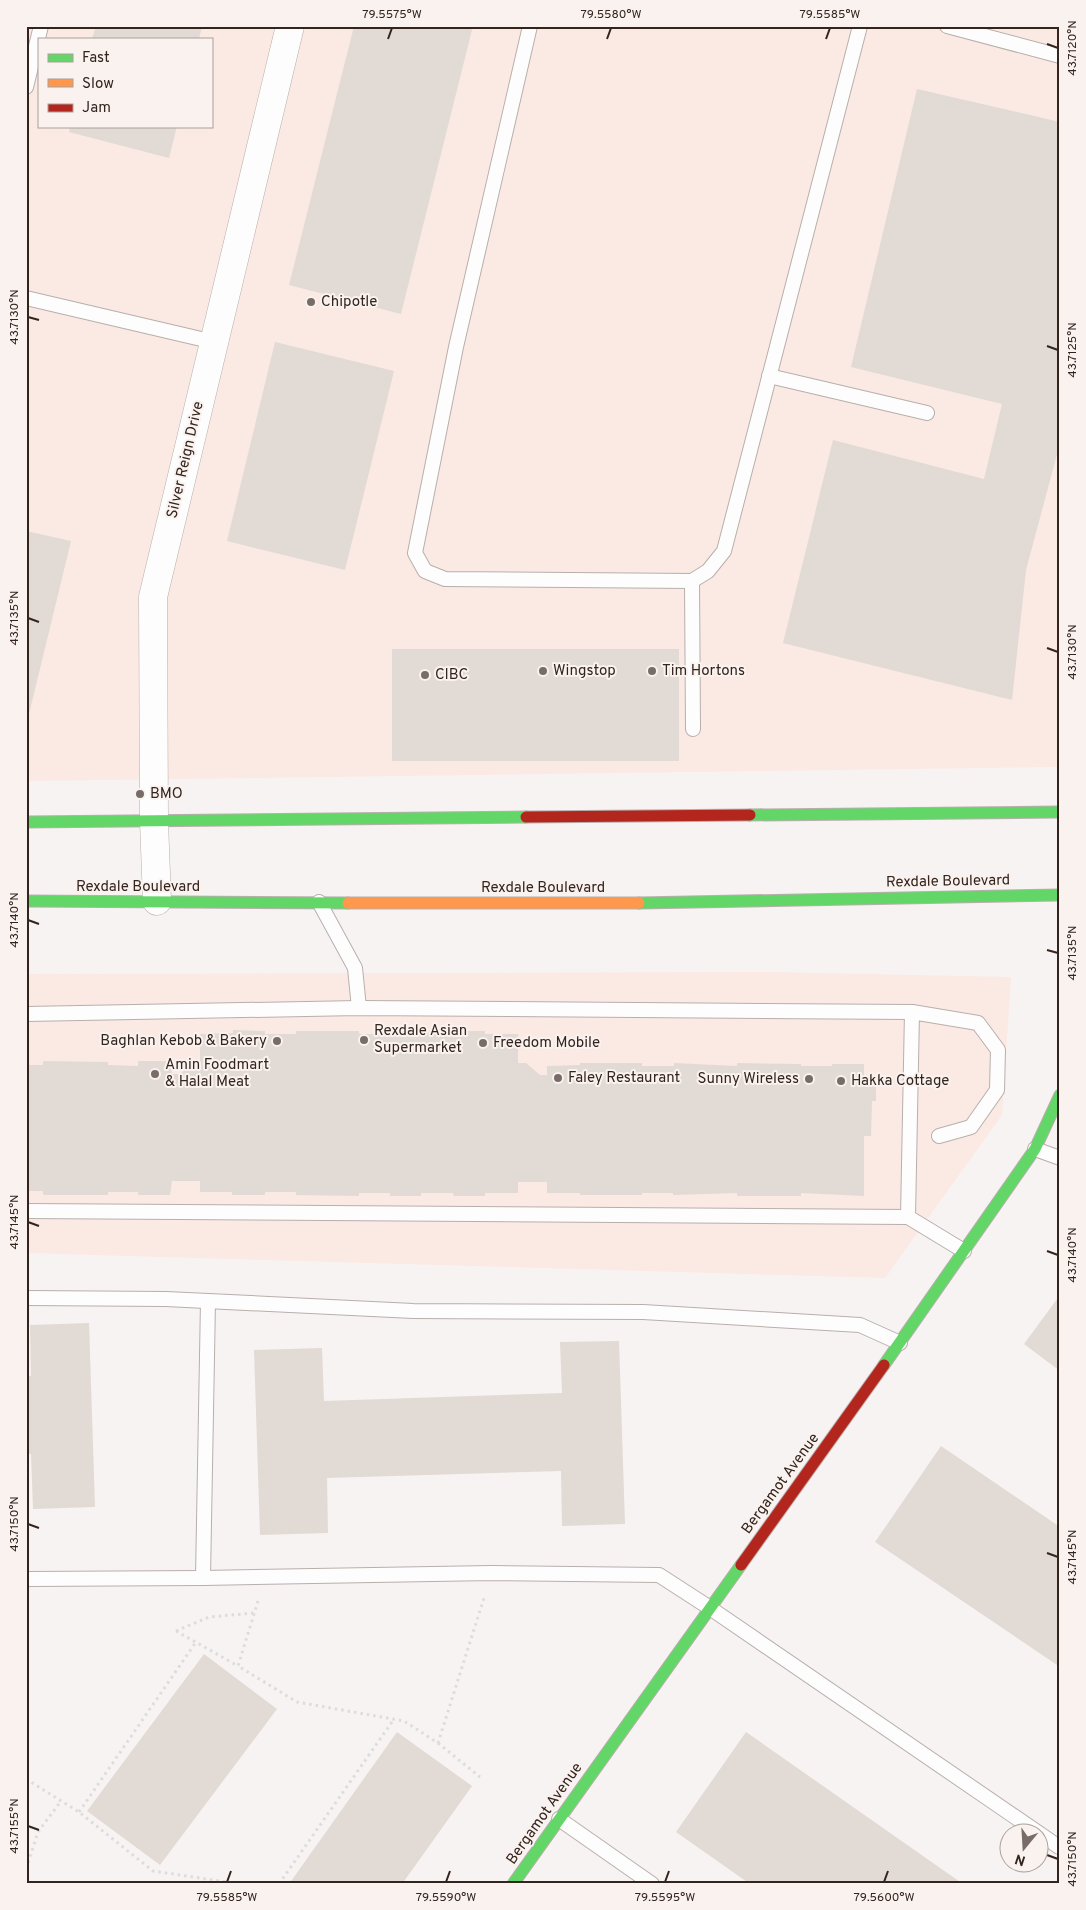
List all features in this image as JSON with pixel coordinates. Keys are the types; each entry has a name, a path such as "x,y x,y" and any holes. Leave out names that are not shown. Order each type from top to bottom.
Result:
{"main road":[{"path":"26,822 1060,812"},
{"name":"Rexdale Boulevard","path":"26,901 567,904 1060,895"},
{"name":"Bergamot Avenue","path":"513,1884 900,1343 1035,1149 1060,1095"}],"street":[{"name":"Silver Reign Drive","path":"157,902 154,821 153,597 290,26"}],"lane":[{"path":"530,26 456,346 415,554 425,571 445,579 692,581 708,571 724,551 860,26"},
{"path":"947,26 1060,56"},
{"path":"26,87 38,38"},
{"path":"26,298 214,342"},
{"path":"770,376 927,413"},
{"path":"692,581 694,728"},
{"path":"320,902 355,968 359,1008"},
{"path":"26,1014 359,1008 912,1012 978,1023 998,1050 997,1090 971,1127 939,1136"},
{"path":"908,1217 912,1012"},
{"path":"1035,1149 1060,1158"},
{"path":"26,1211 908,1217 964,1251"},
{"path":"26,1298 166,1299 413,1311 643,1312 860,1325 900,1343"},
{"path":"203,1578 208,1302"},
{"path":"26,1579 203,1578 492,1572 658,1575 710,1608 1059,1847"},
{"path":"560,1819 652,1884"}],"path":[{"path":"438,1743 492,1572"},
{"path":"238,1666 266,1577"},
{"path":"254,1613 209,1617 176,1631 297,1702 404,1721 438,1743 480,1777"},
{"path":"79,1812 196,1642"},
{"path":"279,1884 394,1718"},
{"path":"26,1779 79,1812 153,1870 240,1884"},
{"path":"26,1869 38,1832 61,1801"}],"shaded area":[{"path":"26,26 1060,26 1060,767 26,781"},
{"path":"770,972 1011,977 1002,1115 885,1278 26,1253 26,974"}],"building":[{"path":"96,26 202,26 199,38 92,38"},
{"path":"354,26 473,26 401,314 289,285"},
{"path":"917,89 1060,122 1060,443 1026,570 1012,700 783,643 833,440 984,479 1002,404 851,367"},
{"path":"70,128 176,128 169,158 69,132"},
{"path":"275,342 394,371 345,570 227,541"},
{"path":"26,531 71,541 27,722 26,722"},
{"path":"392,649 679,649 679,761 392,761"},
{"path":"233,1030 265,1031 265,1034 296,1034 296,1031 359,1031 359,1034 390,1034 390,1031 454,1034 454,1031 485,1031 485,1034 518,1034 518,1063 526,1063 540,1075 547,1075 547,1066 580,1065 580,1063 642,1063 642,1066 674,1066 674,1063 737,1066 737,1063 801,1064 801,1066 864,1064 864,1077 876,1078 876,1101 872,1101 871,1136 864,1136 864,1196 801,1193 801,1196 737,1196 737,1193 580,1195 580,1193 547,1193 547,1182 518,1182 518,1193 485,1193 485,1196 454,1196 453,1193 421,1193 421,1196 390,1196 390,1193 359,1193 359,1196 296,1195 296,1192 265,1192 265,1195 232,1195 232,1192 200,1192 200,1181 172,1181 170,1195 138,1195 138,1192 108,1192 108,1195 43,1195 43,1191 26,1191 26,1065 43,1065 43,1061 108,1062 108,1065 138,1066 138,1061 170,1061 172,1074 180,1074 193,1062 200,1061 200,1034 233,1033"},
{"path":"1060,1295 1060,1371 1024,1344"},
{"path":"89,1323 95,1507 33,1509 31,1454 26,1454 26,1376 31,1376 30,1325"},
{"path":"619,1341 625,1524 562,1526 561,1471 327,1478 328,1533 260,1535 254,1350 322,1348 324,1401 562,1393 560,1342"},
{"path":"941,1446 1060,1527 1060,1667 875,1542"},
{"path":"204,1654 277,1709 160,1865 87,1811"},
{"path":"397,1732 472,1786 402,1884 289,1884"},
{"path":"746,1732 963,1884 750,1884 676,1832"}],"traffic: fast":[{"path":"750,815 1060,812"},
{"path":"26,822 526,817"},
{"path":"639,903 1060,895"},
{"path":"26,901 348,903"},
{"path":"884,1365 1035,1149 1060,1095"},
{"path":"513,1884 741,1565"}],"traffic: slow":[{"path":"348,903 639,903"}],"traffic: jam":[{"path":"526,817 750,815"},
{"path":"741,1565 884,1365"}],"place":[{"name":"Chipotle","path":"311,302"},
{"name":"Wingstop","path":"543,671"},
{"name":"Tim Hortons","path":"652,671"},
{"name":"CIBC","path":"425,675"},
{"name":"BMO","path":"140,794"},
{"name":"Rexdale Asian Supermarket","path":"364,1040"},
{"name":"Baghlan Kebob & Bakery","path":"277,1041"},
{"name":"Freedom Mobile","path":"483,1043"},
{"name":"Amin Foodmart & Halal Meat","path":"155,1074"},
{"name":"Faley Restaurant","path":"558,1078"},
{"name":"Sunny Wireless","path":"809,1079"},
{"name":"Hakka Cottage","path":"841,1081"}]}
